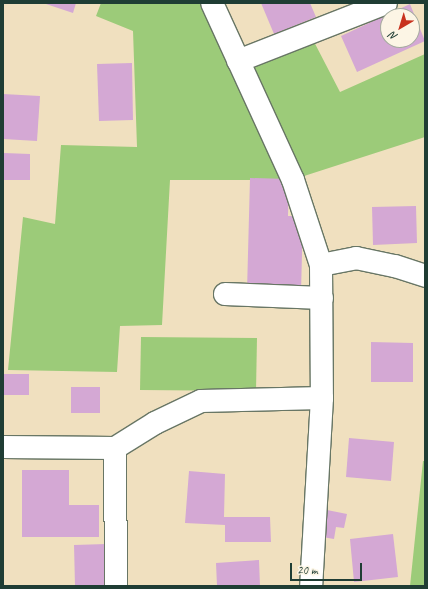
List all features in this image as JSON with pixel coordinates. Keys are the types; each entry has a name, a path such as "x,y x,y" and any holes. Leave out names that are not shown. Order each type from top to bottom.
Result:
{"street":[{"path":"212,3 293,180 321,265 322,398 311,586"},
{"path":"238,61 386,3"},
{"path":"321,265 356,258 395,266 425,276"},
{"path":"225,294 322,298"},
{"path":"3,447 115,448 154,423 201,401 322,398"},
{"path":"115,448 116,586"}],"green space":[{"path":"101,3 212,3 293,180 170,180 162,325 120,326 117,372 8,370 23,217 55,224 61,145 137,147 133,31 96,16"},
{"path":"311,36 340,92 425,54 425,137 301,177 252,63"},
{"path":"141,337 257,338 256,391 140,390"},
{"path":"423,461 425,461 425,586 410,586"}],"building":[{"path":"43,3 76,3 73,13"},
{"path":"261,3 310,3 316,17 274,34"},
{"path":"410,4 412,8 401,8"},
{"path":"380,18 380,48 410,48 357,72 341,36"},
{"path":"420,29 425,41 420,43"},
{"path":"132,63 133,120 99,121 97,64"},
{"path":"3,94 40,96 37,141 3,139"},
{"path":"4,153 30,154 30,180 4,180"},
{"path":"250,178 289,179 288,216 303,216 301,292 247,291"},
{"path":"416,206 417,243 373,245 372,207"},
{"path":"371,342 413,343 413,382 371,382"},
{"path":"3,374 29,374 29,395 3,395"},
{"path":"71,387 100,387 100,413 71,413"},
{"path":"349,438 394,442 391,481 346,477"},
{"path":"22,470 69,470 69,505 99,505 99,537 22,537"},
{"path":"189,471 225,474 224,517 270,517 271,542 225,542 225,525 185,523"},
{"path":"327,510 347,514 344,528 336,527 334,539 322,537"},
{"path":"393,534 398,577 354,582 350,539"},
{"path":"106,544 107,586 75,586 74,545"},
{"path":"259,560 260,586 217,586 216,563"}]}
